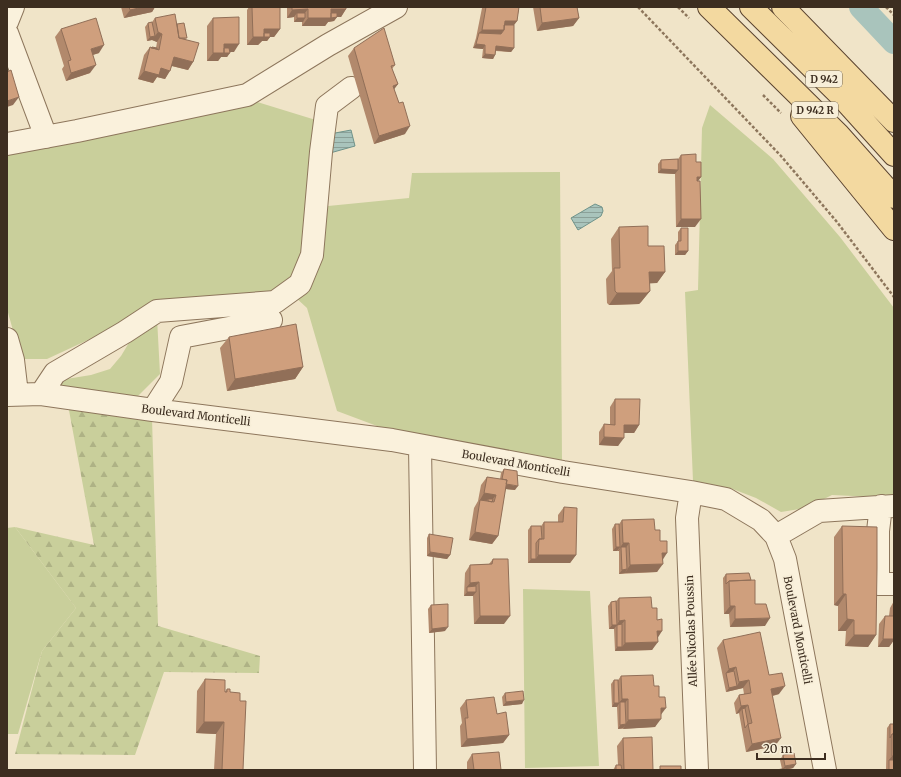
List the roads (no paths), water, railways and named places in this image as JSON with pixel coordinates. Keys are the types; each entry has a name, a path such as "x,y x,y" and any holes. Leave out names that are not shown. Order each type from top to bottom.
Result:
{"main road":[{"name":"D 942 R","path":"709,7 838,134 894,197"},
{"name":"D 942","path":"751,7 839,94 894,155"},
{"path":"783,7 894,121"},
{"path":"731,28 894,229"}],"street":[{"path":"7,22 13,7"},
{"path":"7,144 247,95 328,45 396,7"},
{"path":"7,33 46,137"},
{"path":"41,394 55,373 125,332 157,311 275,302 300,284 312,255 321,152 327,106 351,88"},
{"path":"153,410 171,382 181,337 271,320"},
{"path":"7,339 13,360 12,394"},
{"name":"Boulevard Monticelli","path":"12,394 41,394 153,410 392,440 571,474 691,492 726,499 761,520 776,536 785,559 825,770"},
{"path":"420,446 426,770"},
{"name":"Allée Nicolas Poussin","path":"691,492 687,518 696,770"},
{"path":"776,536 819,511 888,506 878,531 878,584 894,584"}],"water":[{"path":"351,130 355,146 330,153 330,134"},
{"path":"595,204 602,207 603,211 601,216 578,230 571,218"}],"waterway":[{"path":"861,7 894,42"}]}
